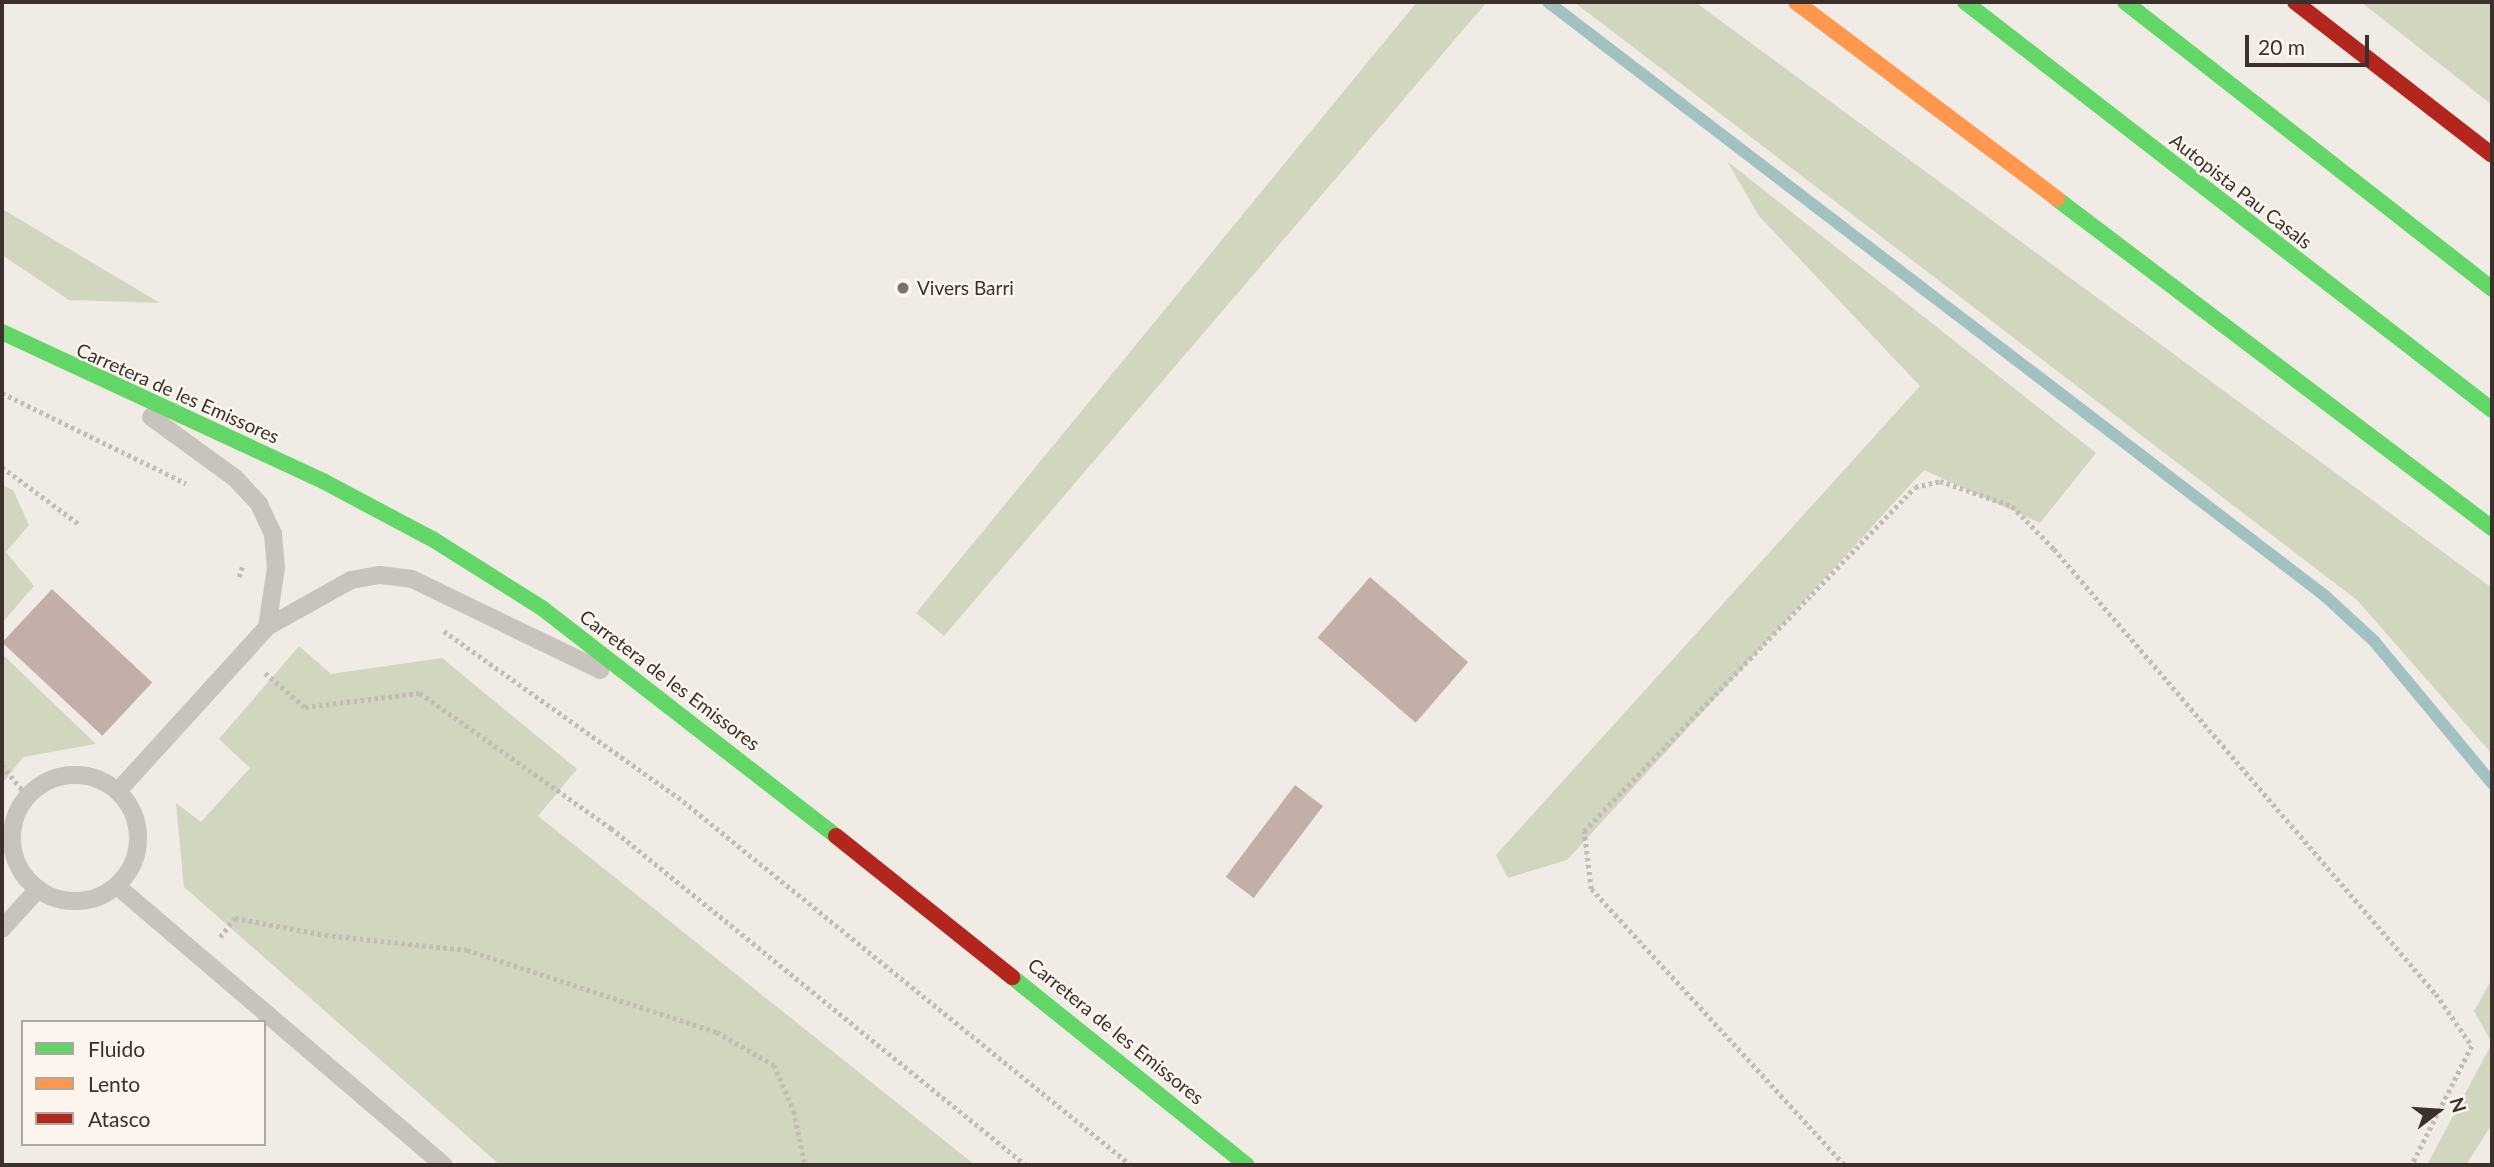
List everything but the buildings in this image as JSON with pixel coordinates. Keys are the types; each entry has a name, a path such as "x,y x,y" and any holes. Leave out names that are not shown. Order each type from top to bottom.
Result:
{"main road":[{"path":"1796,2 2492,528"},
{"name":"Autopista Pau Casals","path":"1965,2 2492,410"},
{"path":"2125,2 2492,289"},
{"path":"2295,2 2492,155"},
{"name":"Carretera de les Emissores","path":"2,332 102,382 323,481 434,540 542,608 675,708 1247,1165"}],"lane":[{"path":"102,382 235,478 260,504 273,534 276,568 267,627"},
{"path":"118,791 267,627 351,580 380,575 412,579 675,708"},
{"path":"81,774 118,791 131,808 138,849 117,886 78,902 38,889 14,854 16,814 27,796 42,783 81,774"},
{"path":"117,886 444,1165"},
{"path":"2,929 38,889"}],"path":[{"path":"2,393 195,488"},
{"path":"2,467 79,524"},
{"path":"1844,1165 1591,889 1584,831 1915,487 1940,481 2012,506 2054,549 2436,994 2472,1046 2412,1165"},
{"path":"239,577 245,556"},
{"path":"439,628 678,797 1131,1165"},
{"path":"243,654 305,708 420,693 611,828 1026,1165"},
{"path":"2,765 27,796"},
{"path":"202,959 235,918 325,935 467,950 616,995 717,1032 774,1065 794,1111 805,1165"}],"green space":[{"path":"1417,2 1487,2 944,636 916,613"},
{"path":"1574,2 1695,2 2492,588 2492,754 2357,600"},
{"path":"2361,2 2492,2 2492,105"},
{"path":"1727,161 2096,453 2040,523 1924,470 1567,860 1508,878 1496,855 1920,386 1759,216"},
{"path":"2,209 160,303 69,300 2,255"},
{"path":"2,485 13,490 29,525 6,552 34,586 2,623"},
{"path":"299,646 331,674 442,658 577,769 538,816 975,1165 500,1165 184,887 176,803 201,822 250,768 219,739"},
{"path":"2,654 96,744 23,757 2,784"},
{"path":"2492,979 2492,1043 2474,1011"},
{"path":"2492,1043 2492,1124 2466,1165 2427,1165"}],"waterway":[{"path":"1548,2 2324,595 2374,641 2492,783"}],"traffic: fast":[{"path":"1965,2 2492,410"},
{"path":"2125,2 2492,289"},
{"path":"2057,199 2492,528"},
{"path":"2,332 323,481 434,540 542,608 836,836"},
{"path":"1012,977 1247,1165"}],"traffic: slow":[{"path":"1796,2 2057,199"}],"traffic: jam":[{"path":"2295,2 2492,155"},
{"path":"836,836 1012,977"}],"place":[{"name":"Vivers Barri","path":"903,288"}]}
